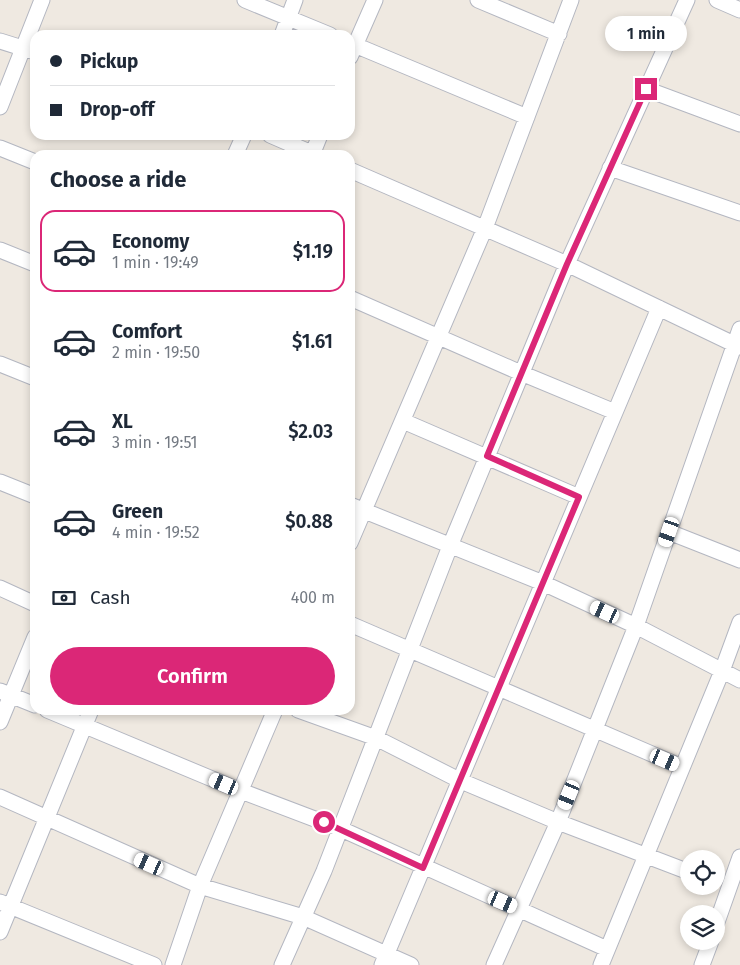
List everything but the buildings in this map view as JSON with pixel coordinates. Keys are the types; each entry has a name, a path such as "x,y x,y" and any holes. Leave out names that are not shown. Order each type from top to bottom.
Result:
{"street":[{"path":"34,30 42,0"},
{"path":"246,0 318,30"},
{"path":"284,30 295,0"},
{"path":"355,40 375,0"},
{"path":"478,0 559,34"},
{"path":"355,533 484,228 571,0"},
{"path":"282,965 341,829 450,546 521,373 567,264 687,0"},
{"path":"717,0 740,10"},
{"path":"0,41 29,51 0,107"},
{"path":"355,50 527,117"},
{"path":"646,89 740,124"},
{"path":"281,140 302,150"},
{"path":"0,148 30,160"},
{"path":"610,168 740,214"},
{"path":"355,172 567,264 737,346"},
{"path":"0,250 30,262"},
{"path":"355,300 615,412"},
{"path":"384,959 461,782 542,583 659,308"},
{"path":"494,965 558,822 596,731 737,346 740,329"},
{"path":"0,364 30,376"},
{"path":"403,421 579,497"},
{"path":"0,482 30,494"},
{"path":"355,507 542,583 636,626 740,680"},
{"path":"669,532 740,560"},
{"path":"0,588 30,602"},
{"path":"601,965 722,671 740,622"},
{"path":"355,626 682,767"},
{"path":"0,722 6,693 30,646"},
{"path":"6,693 30,703"},
{"path":"60,715 241,791 341,829 423,868 519,908 607,949"},
{"path":"0,932 6,904 47,818 89,715"},
{"path":"173,965 200,886 273,715"},
{"path":"312,715 376,738 461,782 558,822 680,868"},
{"path":"0,797 200,886 303,918 384,959 411,965"},
{"path":"725,882 740,857"},
{"path":"6,904 154,965"},
{"path":"702,965 708,950"}],"route":[{"path":"324,822 423,868 461,782 579,497 487,456 567,264 646,89"}]}
